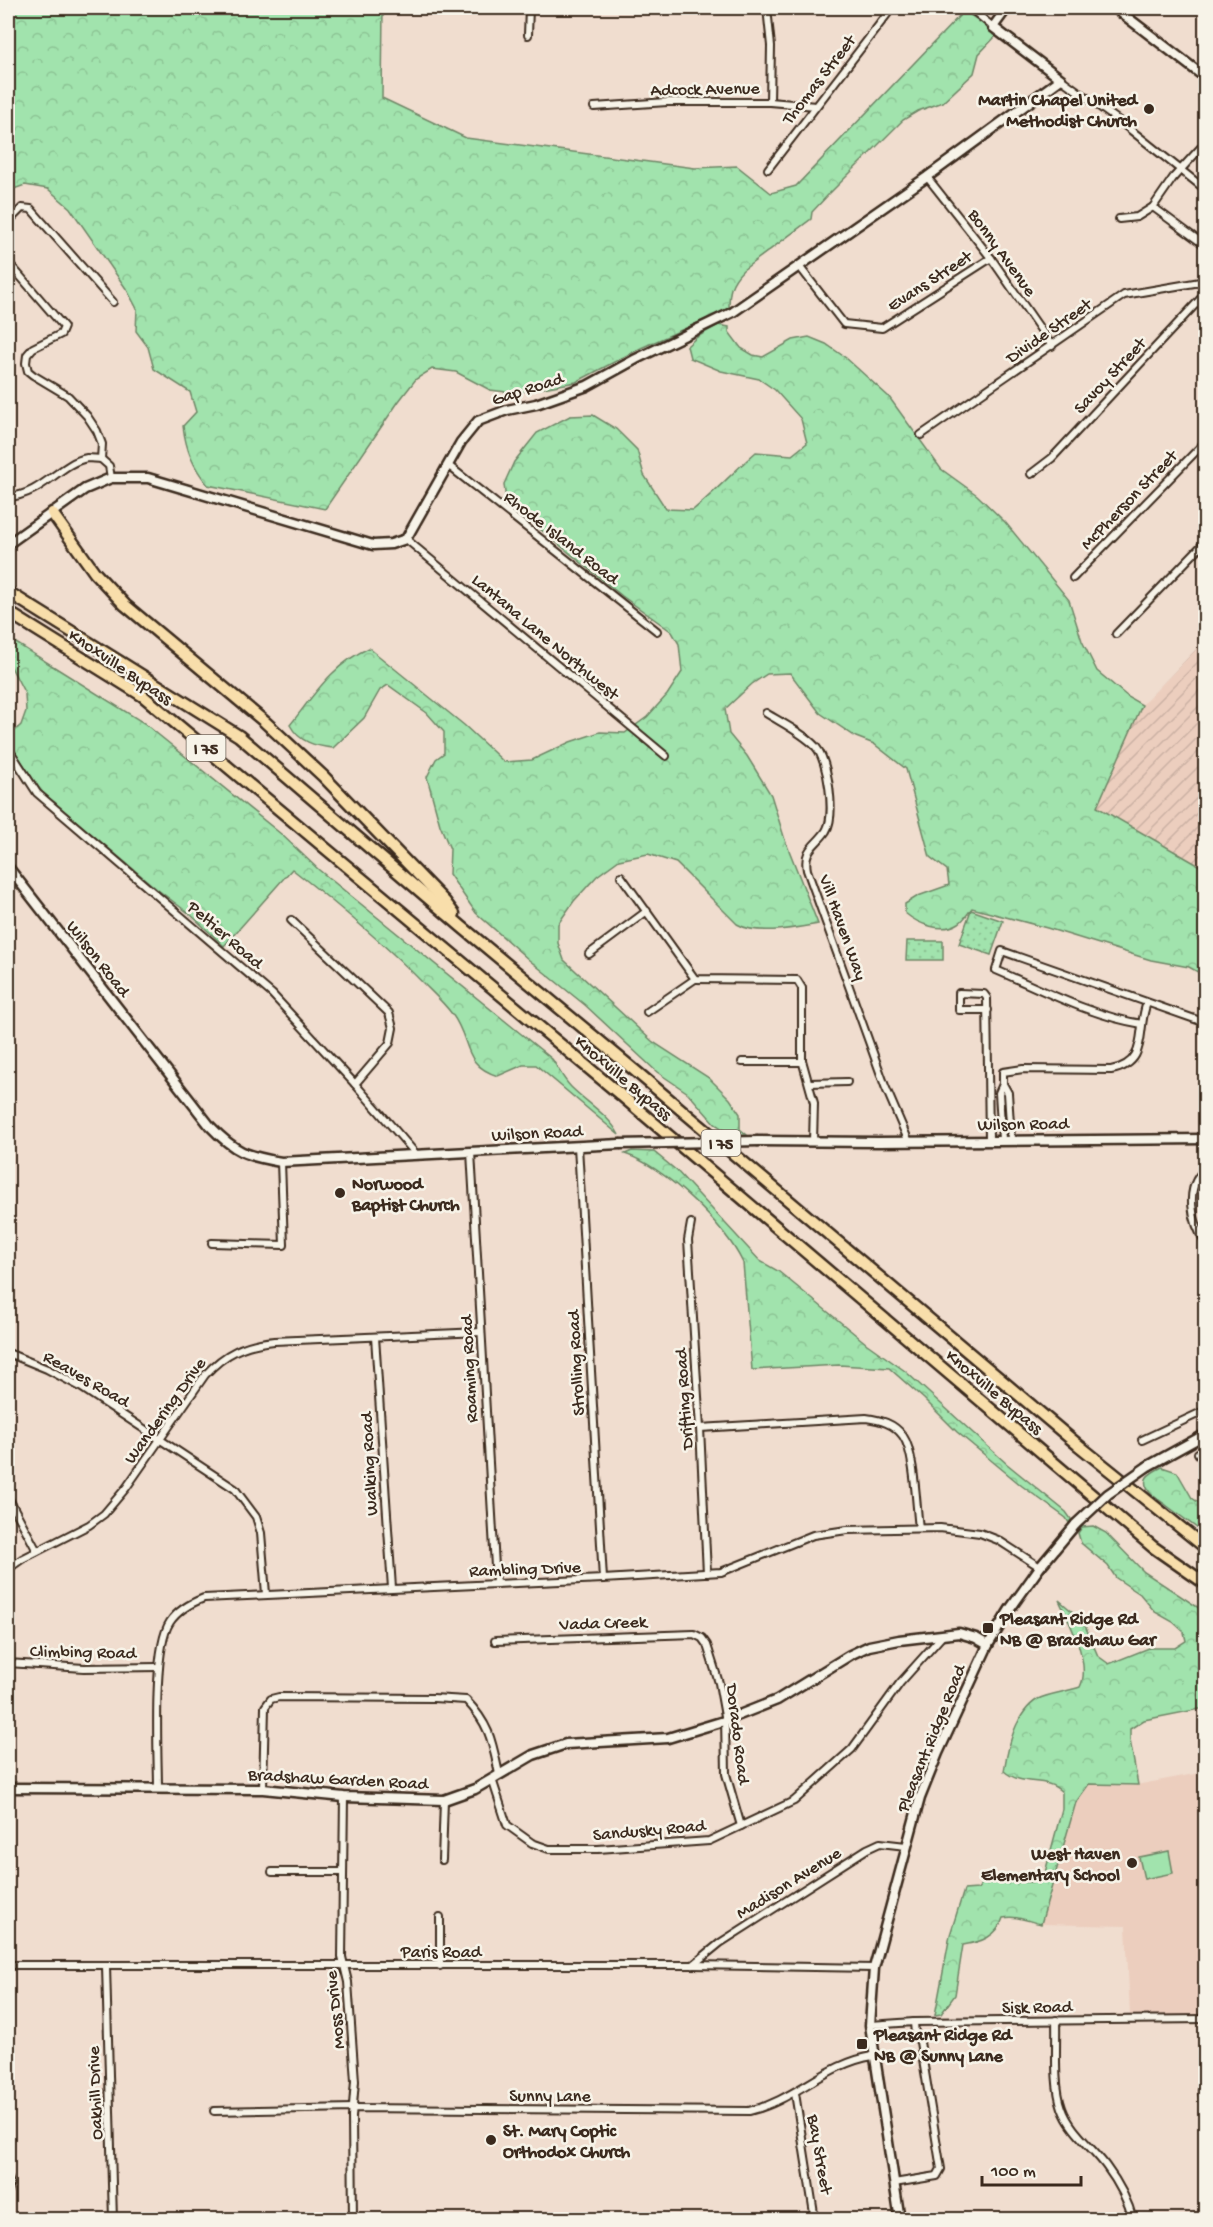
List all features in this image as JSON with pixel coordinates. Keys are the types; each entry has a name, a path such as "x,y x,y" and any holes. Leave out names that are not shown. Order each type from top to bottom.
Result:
{"highway":[{"path":"52,513 95,573 125,605 265,722 323,776 445,902 462,927"},
{"name":"Knoxville Bypass","path":"8,592 239,736 1085,1452 1206,1548"},
{"name":"Knoxville Bypass","path":"8,612 143,696 613,1089 1144,1539 1206,1584"}],"street":[{"path":"528,35 529,8"},
{"path":"767,8 771,46 770,102"},
{"name":"Thomas Street","path":"768,169 892,8"},
{"path":"970,8 1206,190"},
{"path":"993,27 1008,8"},
{"path":"1115,8 1206,78"},
{"name":"Gap Road","path":"406,539 461,442 478,422 507,410 536,404 587,386 636,359 733,312 927,177 1062,79"},
{"name":"Adcock Avenue","path":"594,107 667,102 770,102 816,106"},
{"path":"1119,219 1137,217 1153,207 1180,171 1206,142"},
{"name":"Bonny Avenue","path":"927,177 991,258 1052,346"},
{"path":"1153,207 1206,246"},
{"path":"8,222 22,208 32,209 113,302"},
{"name":"Evans Street","path":"799,266 844,324 882,328 991,258"},
{"path":"8,262 64,327 61,334 33,348 27,355 28,371 68,396 87,416 102,444 101,459"},
{"name":"Divide Street","path":"921,435 1124,296 1206,281"},
{"name":"Savoy Street","path":"1031,474 1052,458 1206,293"},
{"name":"McPherson Street","path":"1073,578 1206,441"},
{"path":"8,496 19,496 36,488 76,462 87,459 101,459 109,466 111,478"},
{"name":"Rhode Island Road","path":"449,466 657,631"},
{"path":"8,544 85,489 111,478 148,478 373,545 391,544 406,539"},
{"name":"Lantana Lane Northwest","path":"406,539 666,756"},
{"path":"1116,634 1206,541"},
{"name":"Vill Haven Way","path":"766,713 812,744 822,756 832,816 824,833 808,851 807,870 885,1086 909,1142"},
{"name":"Peltier Road","path":"8,748 37,793 272,994 356,1084 416,1154"},
{"name":"Wilson Road","path":"8,867 210,1126 229,1146 253,1157 281,1162 620,1144 758,1141 1206,1139"},
{"path":"621,876 695,979"},
{"path":"589,954 647,911"},
{"path":"291,920 389,1013 393,1028 390,1043 356,1084"},
{"path":"1142,1024 1124,1021 1072,1003 996,970 1002,951 1206,1023"},
{"path":"647,1012 695,979 797,980 802,988 802,1062 814,1103 813,1142"},
{"path":"988,1010 959,1010 959,993 984,994 987,998 988,1010 989,1140"},
{"path":"1007,1140 1008,1093 1004,1084 1003,1072 1023,1069 1111,1070 1121,1068 1137,1053 1142,1015 1147,1003"},
{"path":"742,1062 802,1062"},
{"path":"809,1083 847,1082"},
{"name":"Strolling Road","path":"578,1146 603,1579"},
{"name":"Roaming Road","path":"471,1152 496,1584"},
{"path":"212,1243 284,1245 281,1162"},
{"path":"1206,1168 1198,1176 1191,1198 1192,1212 1206,1244"},
{"name":"Drifting Road","path":"691,1223 688,1240 707,1573"},
{"name":"Wandering Drive","path":"8,1569 37,1551 81,1530 104,1514 126,1488 205,1375 220,1360 237,1349 267,1342 481,1332"},
{"name":"Walking Road","path":"375,1337 392,1588"},
{"name":"Reaves Road","path":"8,1353 47,1369 79,1386 235,1489 256,1517 261,1533 266,1594"},
{"path":"1142,1440 1206,1410"},
{"path":"700,1428 866,1418 881,1420 892,1425 903,1436 909,1449 919,1528"},
{"name":"Pleasant Ridge Road","path":"900,2220 870,2025 874,1968 920,1798 938,1753 988,1645 1010,1609 1040,1568 1076,1524 1108,1494 1148,1466 1206,1434"},
{"path":"1198,1453 1206,1464"},
{"path":"8,1497 37,1551"},
{"name":"Rambling Drive","path":"158,1789 159,1667 165,1632 176,1614 204,1598 721,1572 813,1535 827,1532 919,1528 980,1533 998,1540 1040,1568"},
{"name":"Bradshaw Garden Road","path":"8,1788 263,1790 344,1797 444,1800 475,1789 533,1755 552,1747 566,1744 668,1738 724,1721 777,1700 850,1655 869,1646 959,1633 988,1645"},
{"name":"Vada Creek","path":"495,1641 694,1634 702,1638 707,1646"},
{"name":"Sandusky Road","path":"263,1790 264,1715 267,1702 271,1699 279,1697 466,1700 480,1715 490,1735 496,1777 507,1825 532,1843 549,1849 598,1849 709,1841 794,1801 852,1749 900,1683 944,1634"},
{"name":"Dorado Road","path":"707,1646 725,1716 726,1774 741,1826"},
{"name":"Climbing Road","path":"8,1664 84,1668 159,1667"},
{"name":"Moss Drive","path":"344,1797 342,1957 346,1965 352,2019 355,2081 353,2220"},
{"path":"442,1860 444,1800"},
{"name":"Madison Avenue","path":"692,1965 720,1943 867,1849 880,1844 906,1846"},
{"path":"272,1872 343,1872"},
{"path":"440,1917 440,1966"},
{"name":"Paris Road","path":"8,1965 692,1965 874,1968"},
{"name":"Oakhill Drive","path":"106,1966 113,2220"},
{"name":"Sisk Road","path":"870,2025 914,2022 1206,2019"},
{"path":"1056,2020 1058,2089 1062,2108 1121,2189 1133,2220"},
{"path":"894,2183 937,2176 941,2169 920,2042 915,2035 914,2022"},
{"name":"Sunny Lane","path":"213,2111 353,2108 749,2110 764,2107 795,2093 849,2061 873,2056"},
{"path":"1206,2081 1202,2091 1206,2117"},
{"name":"Bay Street","path":"795,2093 815,2220"},
{"path":"8,2178 10,2184 8,2191"}],"shaded area":[{"path":"1205,640 1205,869 1096,807 1142,705"},
{"name":"West Haven Elementary School","path":"1205,1772 1205,2015 1130,2016 1126,1926 1041,1924 1076,1802 1089,1784 1131,1786"}],"green space":[{"path":"8,8 383,8 382,98 466,138 695,168 737,166 771,193 796,186 964,11 992,29 996,36 979,54 974,73 943,102 918,111 903,120 812,212 811,219 743,270 731,288 729,309 641,348 576,382 515,393 490,390 456,372 432,369 416,379 399,401 325,509 208,485 194,465 184,435 183,426 196,412 190,392 154,369 148,347 136,331 137,309 127,290 70,208 48,189 25,185 8,191"},
{"path":"718,325 729,327 729,332 741,348 753,355 763,357 793,340 809,337 826,344 846,358 889,397 941,469 977,495 1005,522 1069,600 1082,641 1097,671 1128,697 1142,705 1097,807 1205,869 1205,976 1189,967 1151,960 972,908 961,922 945,928 923,924 910,917 905,913 905,904 918,896 949,885 947,870 930,857 906,769 874,744 856,737 820,713 790,673 767,674 752,684 725,709 729,734 747,756 771,795 785,840 818,924 776,930 745,928 737,924 676,863 648,854 619,860 597,876 574,901 558,924 558,943 564,960 653,1042 709,1078 730,1099 740,1114 740,1129 746,1134 729,1133 715,1124 688,1093 657,1072 585,1005 476,913 449,874 450,849 440,825 427,777 436,759 444,753 444,732 427,713 388,685 380,690 364,718 333,748 308,742 294,731 290,725 325,681 345,663 369,648 464,725 504,762 532,760 570,742 600,732 625,733 647,717 667,695 682,672 679,644 672,632 622,596 506,501 504,484 514,462 537,433 570,416 593,415 616,429 637,450 644,475 666,509 693,510 756,452 792,455 807,443 801,419 775,390 759,379 721,371 690,358 687,346 697,337"},
{"path":"8,638 144,723 281,834 319,870 552,1059 568,1084 604,1115 619,1135 536,1065 523,1065 498,1076 478,1065 472,1058 458,1024 442,1002 376,939 292,869 224,946 191,915 41,791 8,741 8,737 21,725 26,711 25,694 8,661"},
{"path":"971,910 1003,921 991,955 959,944"},
{"path":"907,941 943,941 943,960 906,960"},
{"path":"632,1151 654,1152 677,1171 760,1261 778,1271 867,1344 905,1371 1007,1464 1066,1512 1071,1519 1069,1523 1066,1518 1022,1486 957,1432 889,1368 839,1365 752,1370 743,1263 723,1232 708,1215 658,1171 625,1154"},
{"path":"1162,1467 1177,1472 1192,1498 1205,1507 1205,1534 1147,1489 1147,1478"},
{"path":"1093,1526 1106,1533 1144,1572 1205,1612 1205,1708 1144,1720 1130,1729 1138,1785 1089,1784 1076,1802 1041,1924 1017,1918 1003,1918 997,1930 987,1938 963,1945 955,1995 941,2014 935,2015 950,1935 964,1890 978,1889 982,1883 1043,1880 1062,1809 1062,1792 1048,1784 1019,1779 1004,1771 1014,1731 1030,1705 1042,1697 1080,1687 1083,1678 1078,1643 1059,1600 1083,1621 1098,1656 1109,1664 1149,1648 1175,1648 1186,1641 1184,1632 1173,1622 1155,1612 1140,1594 1116,1578 1108,1566 1081,1543 1078,1533 1082,1527"},
{"path":"1169,1851 1173,1873 1144,1879 1139,1857"}],"place":[{"name":"Martin Chapel United Methodist Church","path":"1149,109"},
{"name":"Norwood Baptist Church","path":"340,1193"},
{"name":"Pleasant Ridge Rd NB @ Bradshaw Gar","path":"988,1628"},
{"name":"West Haven Elementary School","path":"1132,1863"},
{"name":"Pleasant Ridge Rd NB @ Sunny Lane","path":"862,2044"},
{"name":"St. Mary Coptic Orthodox Church","path":"491,2140"}]}
